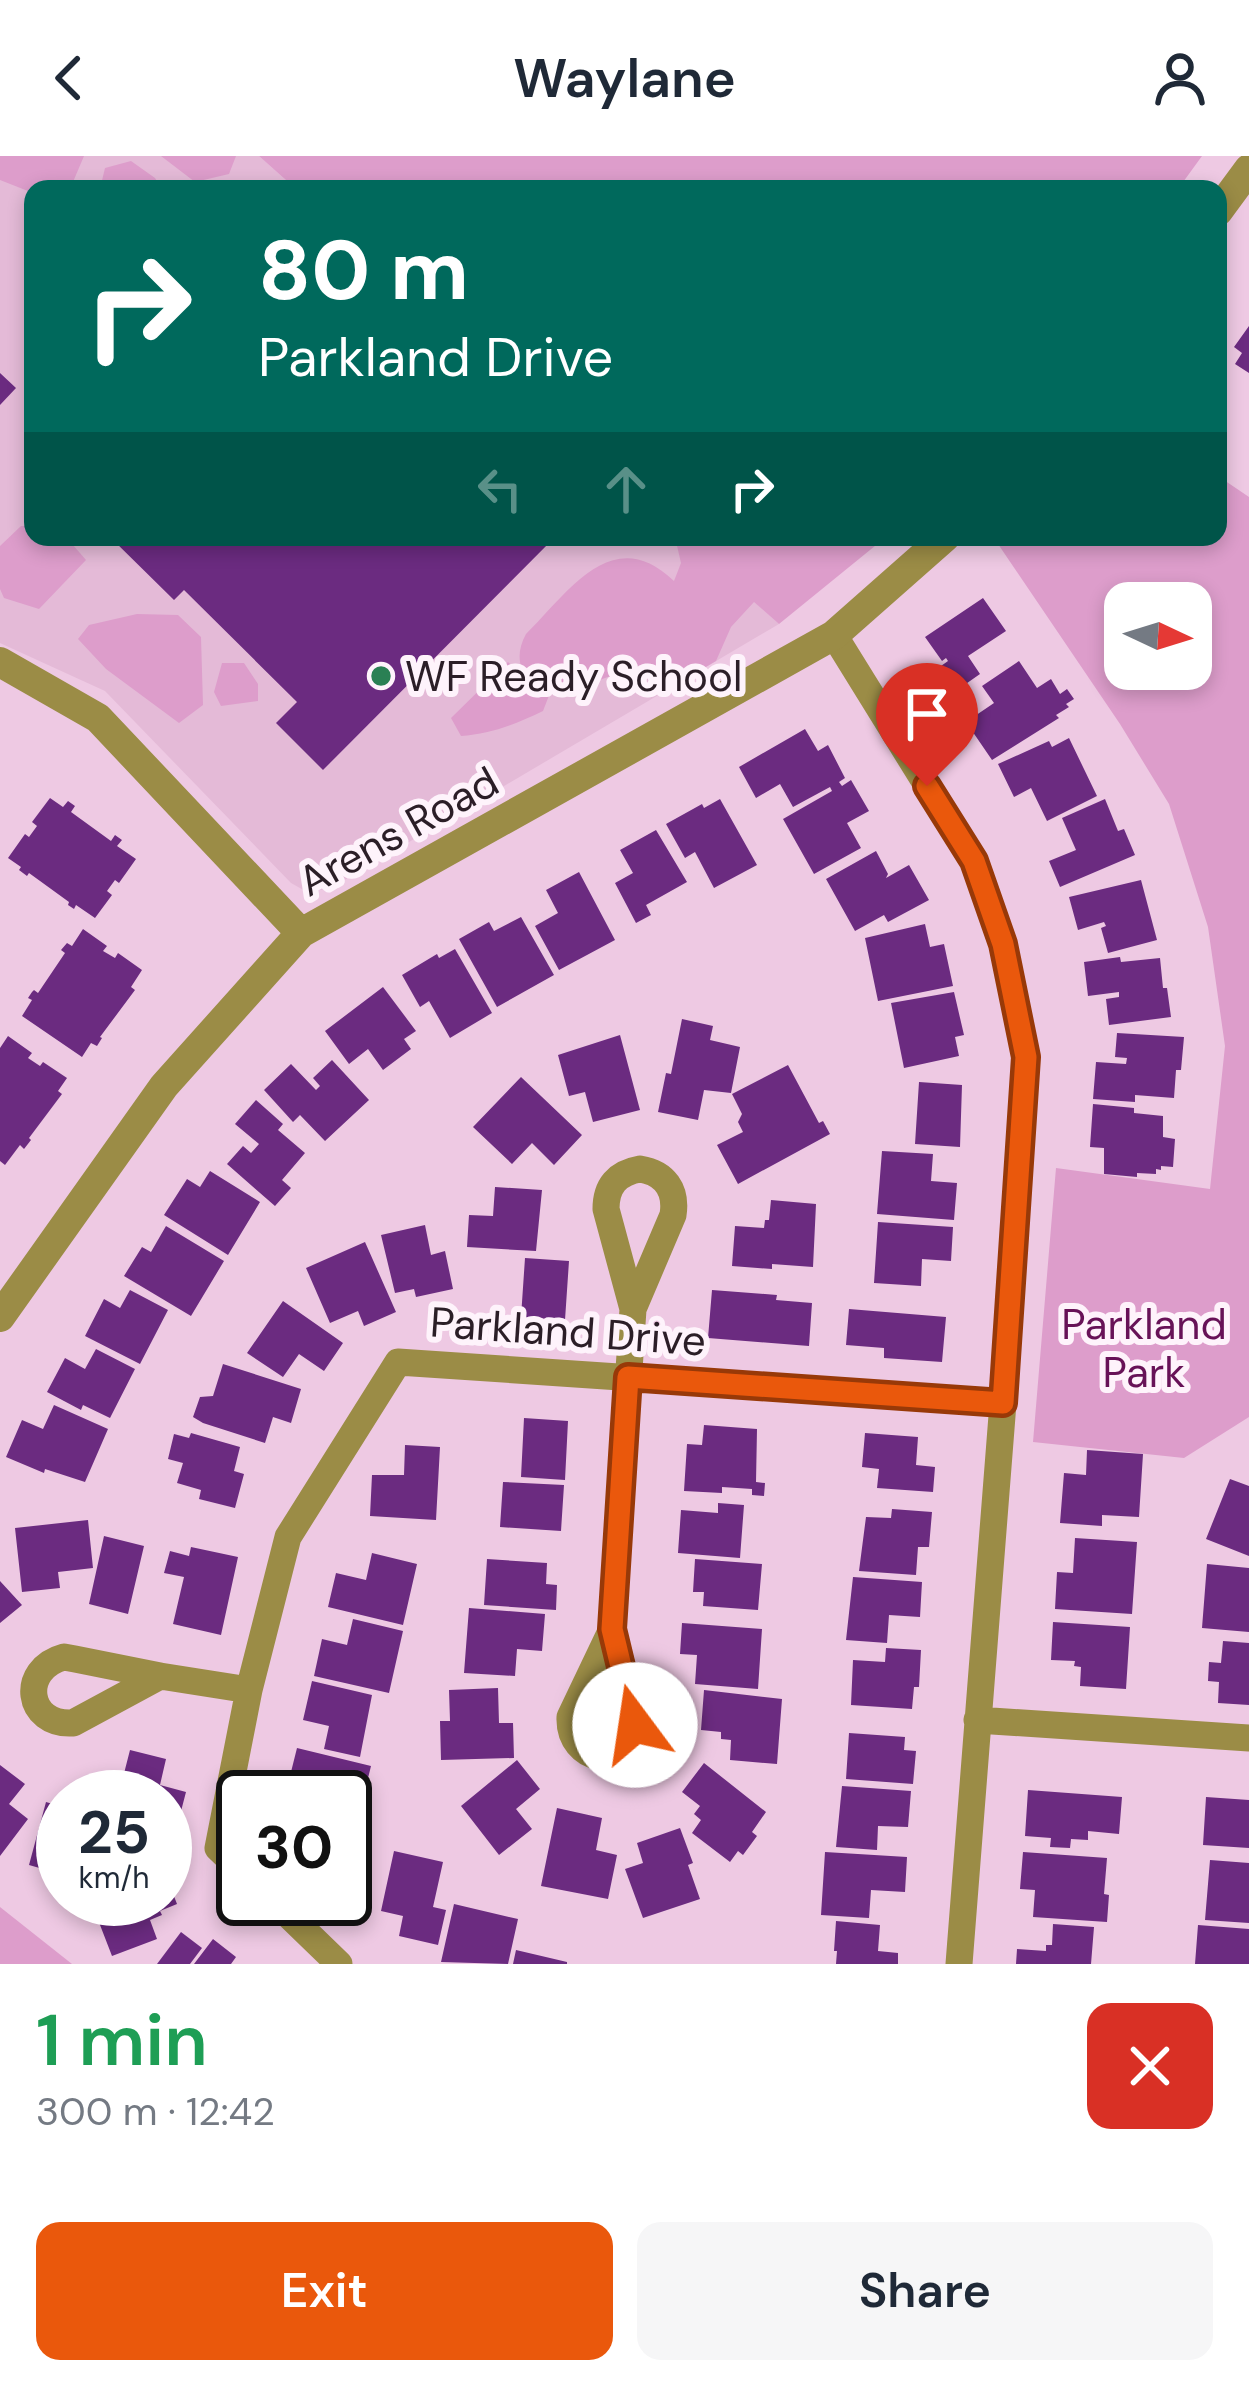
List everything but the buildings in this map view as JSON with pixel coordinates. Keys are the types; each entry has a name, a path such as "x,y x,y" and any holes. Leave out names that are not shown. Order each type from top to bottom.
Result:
{"street":[{"path":"1227,199 1249,169"},
{"name":"Arens Road","path":"0,1317 164,1086 301,934 834,634 935,546"},
{"path":"834,634 974,861 1003,944 1026,1057 959,1964"},
{"path":"0,662 98,718 301,934"},
{"path":"612,1629 633,1309"},
{"name":"Parkland Drive","path":"233,1770 248,1690 288,1537 398,1361 1003,1403"},
{"path":"160,1676 248,1690"},
{"path":"977,1720 1249,1738"},
{"path":"300,1926 339,1964"}],"shaded area":[{"name":"WF Ready School","path":"0,156 259,156 286,180 24,180 24,546 692,546 779,624 331,888 307,892 291,883 105,691 0,643"}],"green space":[{"path":"0,156 84,156 74,180 24,180 24,189 0,180"},
{"path":"161,156 236,156 229,174 192,180"},
{"path":"259,156 1202,156 1185,180 286,180"},
{"path":"131,161 156,180 102,180 105,168"},
{"name":"Parkland Park","path":"1227,482 1249,497 1249,1417 1184,1458 1033,1442 1056,1168 1210,1189 1225,1046 1208,927 1169,804 999,546 1227,546"},
{"path":"24,526 24,546 74,546 86,560 39,609 4,598 0,546"},
{"path":"677,546 875,546 779,624 754,602 731,627 716,661 663,692 646,663 564,693 550,693 543,711 513,724 461,736 451,718 508,662 530,683 520,660 526,634 593,569 631,558 652,565 674,581 681,563"},
{"path":"137,614 178,615 201,637 203,705 179,723 106,669 78,639 89,625"},
{"path":"222,663 244,663 258,684 258,701 221,706 214,692"},
{"path":"0,1907 72,1964 0,1964"}],"place":[{"name":"WF Ready School","path":"381,676"}],"route":[{"path":"635,1725 612,1629 628,1377 1003,1403 1026,1057 1003,944 974,861 927,786"}]}
